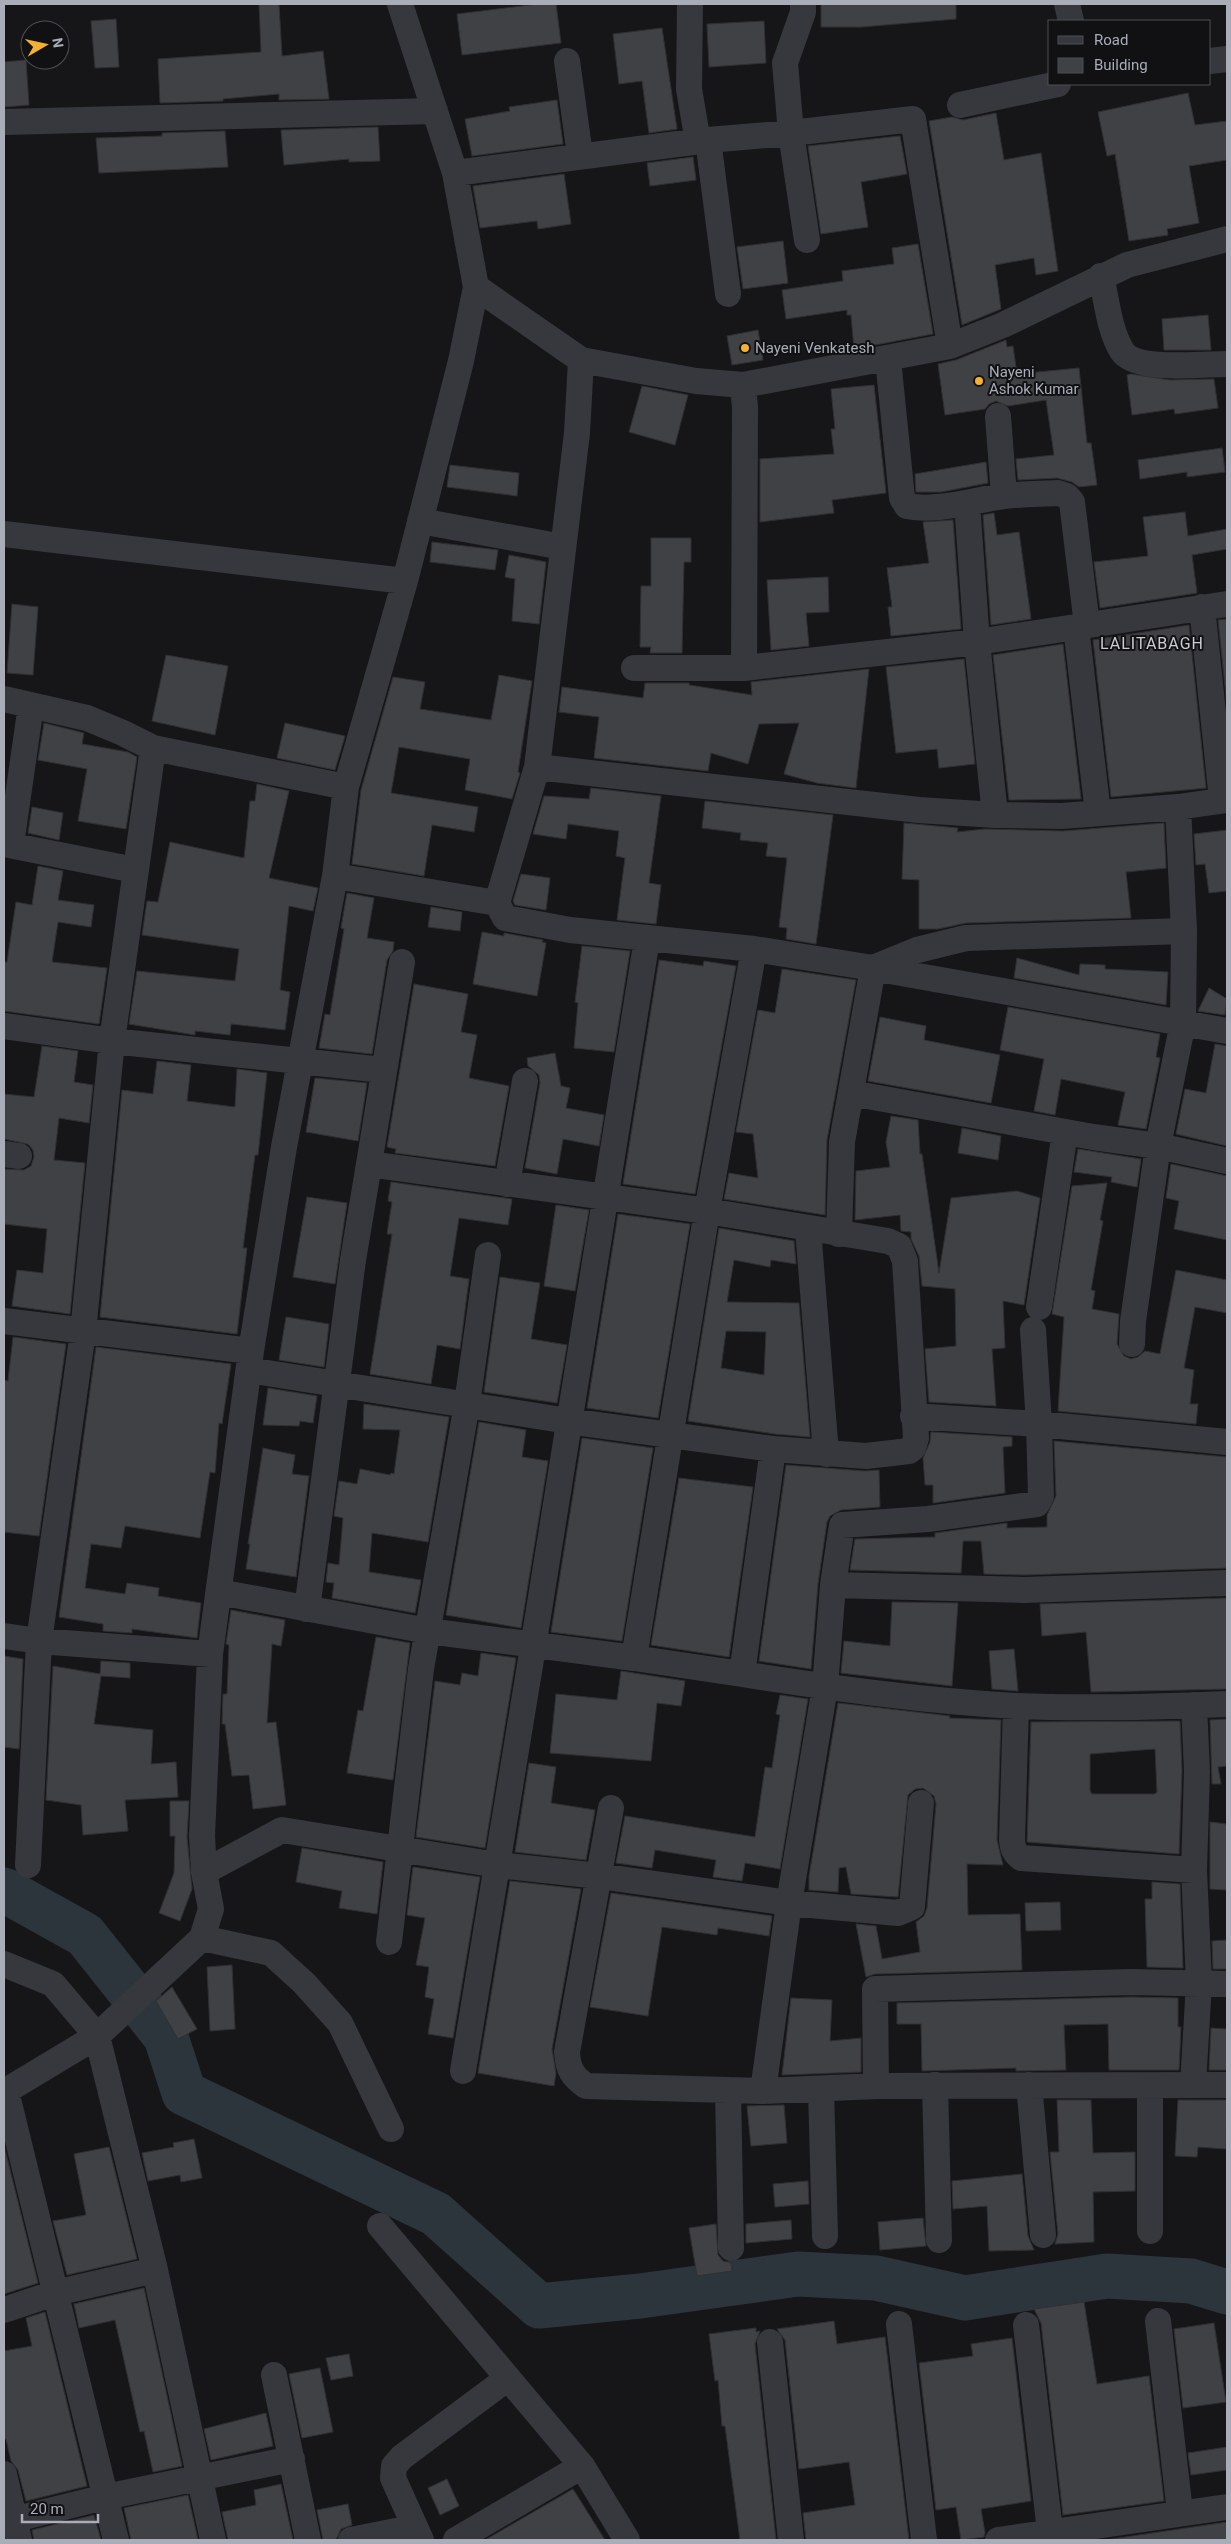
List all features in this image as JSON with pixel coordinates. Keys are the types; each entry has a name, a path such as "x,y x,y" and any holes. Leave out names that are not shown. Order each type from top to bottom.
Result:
{"street":[{"path":"116,2540 5,2092 97,2036 202,1938 211,1909 204,1872 202,1836 210,1654 250,1361 284,1147 335,876 346,787 405,581 461,361 476,287 455,173 400,4"},
{"path":"690,4 689,89 703,141 728,294"},
{"path":"803,4 803,12 785,63 792,133 807,240"},
{"path":"1068,4 1071,20"},
{"path":"1211,61 1227,59"},
{"path":"567,62 580,155"},
{"path":"960,105 1053,85"},
{"path":"4,122 435,110"},
{"path":"455,173 580,155 912,119 950,346"},
{"path":"476,287 581,360 678,378 743,385 950,346 1003,325 1101,276 1156,256 1227,242"},
{"path":"1101,276 1113,330 1123,352 1132,360 1146,364 1227,364"},
{"path":"888,359 902,498 907,506 916,508 967,503 1004,496 1058,493 1067,496 1072,502 1098,813"},
{"path":"581,360 577,433 537,767 497,903 505,918 570,930 754,949 873,968 1227,1031"},
{"path":"743,385 745,408 744,668"},
{"path":"998,416 1004,496"},
{"path":"967,503 995,815"},
{"path":"420,521 564,547"},
{"path":"4,534 405,581"},
{"path":"537,767 919,810 995,815 1062,816 1178,807 1225,800 1215,605 978,642 744,668 634,668"},
{"path":"4,699 87,718 153,748 346,787"},
{"path":"31,705 8,844 135,870"},
{"path":"28,1866 39,1641 82,1332 112,1041 153,748"},
{"path":"1132,1344 1133,1321 1158,1146 1183,1022 1184,931 1178,807"},
{"path":"335,876 497,903"},
{"path":"873,968 917,950 966,938 1184,931"},
{"path":"463,2071 535,1645 568,1421 647,938"},
{"path":"634,1658 707,1211 754,949"},
{"path":"307,1609 353,1260 402,962"},
{"path":"838,1234 842,1142 873,968"},
{"path":"4,1026 112,1041 383,1070"},
{"path":"507,1184 525,1081"},
{"path":"851,1093 1065,1132 1158,1146 1227,1161"},
{"path":"763,2091 789,1903 825,1687 833,1585 842,1525 928,1519 1037,1504 1041,1496 1036,1318 1065,1132"},
{"path":"4,1321 82,1332 250,1361 337,1383 568,1421 773,1449 826,1454 866,1456 909,1452 913,1448 916,1438 913,1416 905,1261 899,1246 888,1241 707,1211 369,1164"},
{"path":"808,1228 826,1454"},
{"path":"389,1942 421,1669 467,1404 488,1255"},
{"path":"913,1416 1039,1424 1227,1442"},
{"path":"742,1674 773,1449"},
{"path":"833,1585 1024,1590 1227,1583"},
{"path":"219,1592 428,1631 634,1658 825,1687 1016,1706 1227,1704"},
{"path":"4,1636 39,1641 210,1654"},
{"path":"1193,2085 1199,1983 1194,1870 1197,1771 1194,1705"},
{"path":"1016,1706 1012,1840 1013,1850 1021,1858 1194,1870"},
{"path":"204,1872 282,1830 497,1865 599,1876 789,1903 898,1913 912,1907 920,1802"},
{"path":"611,1808 567,2052 568,2066 573,2077 586,2086 763,2091 935,2085 1227,2085"},
{"path":"202,1938 271,1953 304,1983 340,2023 391,2129"},
{"path":"4,1964 53,1984 97,2036 155,2270 213,2540"},
{"path":"876,2086 875,1989 1131,1982 1227,1984"},
{"path":"935,2085 939,2240"},
{"path":"1029,2085 1043,2236"},
{"path":"1150,2086 1150,2231"},
{"path":"821,2089 825,2236"},
{"path":"728,2090 731,2248"},
{"path":"380,2226 582,2466 625,2539"},
{"path":"4,2310 55,2294 155,2270"},
{"path":"1158,2320 1180,2512"},
{"path":"899,2324 924,2540"},
{"path":"1026,2325 1050,2531"},
{"path":"770,2342 791,2540"},
{"path":"274,2375 308,2540"},
{"path":"421,2540 393,2478 394,2466 402,2457 508,2378"},
{"path":"4,2474 12,2527 105,2497 292,2459"},
{"path":"456,2540 582,2466"},
{"path":"998,2540 1050,2531 1088,2533 1180,2512 1227,2507"},
{"path":"351,2540 396,2532"}],"building":[{"path":"259,4 279,4 282,56 323,51 329,99 279,100 279,94 223,99 223,101 160,103 158,59 261,52"},
{"path":"538,4 556,4 561,43 462,55 457,14"},
{"path":"821,4 956,4 956,19 862,27 821,27"},
{"path":"116,19 119,67 95,68 91,21"},
{"path":"764,21 766,63 709,67 707,24"},
{"path":"662,28 677,129 649,133 642,81 619,84 613,34"},
{"path":"20,61 20,70 27,70 29,105 4,107 4,62"},
{"path":"1188,93 1195,125 1227,121 1227,160 1189,166 1199,223 1167,229 1168,235 1129,241 1115,154 1107,156 1098,112"},
{"path":"557,100 563,144 472,156 465,119 510,111 509,107"},
{"path":"996,113 1004,160 1041,153 1058,271 1036,275 1034,258 995,265 1001,309 962,325 929,121 952,117 963,120"},
{"path":"378,127 380,161 349,162 349,159 284,165 281,130"},
{"path":"225,131 228,167 99,173 96,138 162,136 162,133"},
{"path":"900,136 907,174 861,182 868,227 821,234 808,146"},
{"path":"693,157 696,180 650,186 647,163"},
{"path":"564,174 571,224 538,229 537,221 480,228 473,186"},
{"path":"783,241 788,283 743,289 737,247"},
{"path":"918,244 933,334 854,349 851,315 847,315 847,310 786,319 782,290 843,281 842,271 894,264 892,248"},
{"path":"1208,315 1211,350 1164,350 1162,319"},
{"name":"Nayeni Venkatesh","path":"758,330 763,360 732,365 727,336"},
{"path":"1006,340 1007,347 1013,346 1017,374 1079,368 1087,443 1091,443 1097,485 1079,487 1072,482 1057,478 1018,480 1016,459 1054,455 1046,400 1008,406 996,401 989,404 985,409 945,415 938,364 956,360"},
{"path":"1127,375 1170,380 1214,379 1218,408 1175,414 1174,409 1132,415"},
{"path":"874,385 886,493 832,500 834,513 760,522 760,459 834,454 831,429 835,429 831,389"},
{"path":"642,386 688,395 675,445 629,432"},
{"path":"1222,448 1225,472 1187,477 1187,472 1140,479 1138,460"},
{"path":"986,462 988,483 941,492 916,492 915,474"},
{"path":"450,465 519,473 517,496 447,487"},
{"path":"1185,512 1188,536 1227,529 1227,549 1192,555 1197,593 1100,608 1094,562 1148,556 1143,517"},
{"path":"994,513 997,535 1019,532 1031,619 991,625 983,515"},
{"path":"953,520 961,629 891,636 888,607 892,607 887,568 929,563 923,522"},
{"path":"651,538 691,538 691,562 684,562 682,653 650,653 651,647 640,647 641,586 651,586"},
{"path":"432,542 498,550 495,570 430,562"},
{"path":"509,555 546,562 539,624 512,621 515,579 505,577"},
{"path":"828,577 829,612 806,613 809,646 771,650 767,580"},
{"path":"12,604 38,607 33,675 7,673"},
{"path":"1227,619 1227,705 1218,620"},
{"path":"1189,625 1206,788 1111,797 1093,640"},
{"path":"1063,644 1081,799 1009,800 993,655"},
{"path":"166,655 228,666 215,735 152,721"},
{"path":"964,659 975,764 939,768 937,749 896,753 886,667"},
{"path":"869,669 856,788 817,783 784,774 799,723 759,724 748,764 711,753 708,771 594,758 599,717 559,712 562,687 643,698 645,683 689,683 689,685 752,695 751,682"},
{"path":"499,675 532,681 518,772 520,773 512,799 465,790 470,759 399,747 391,793 478,807 474,832 432,825 424,876 352,864 361,790 393,677 425,682 420,709 491,720"},
{"path":"44,723 84,733 82,744 128,752 137,757 126,829 78,821 87,769 38,760"},
{"path":"285,723 345,736 335,770 277,758"},
{"path":"257,784 289,791 269,878 318,888 313,911 289,906 280,990 290,992 285,1030 231,1024 230,1035 195,1031 195,1035 129,1024 137,971 235,981 239,949 142,935 147,901 158,902 170,842 244,858 250,801 255,801"},
{"path":"591,788 661,796 649,883 661,885 656,924 617,920 625,858 616,856 619,831 568,824 566,839 533,834 544,796 589,799"},
{"path":"705,801 833,815 816,944 786,939 787,928 779,927 787,858 766,856 768,843 740,840 741,833 702,828"},
{"path":"32,807 63,813 59,840 28,833"},
{"path":"904,823 958,828 957,832 985,829 1063,831 1164,823 1166,868 1126,872 1131,918 966,923 938,929 919,929 919,880 902,879"},
{"path":"1227,830 1227,891 1209,893 1205,864 1196,865 1194,834"},
{"path":"38,866 63,871 58,900 94,905 91,927 58,922 52,962 107,968 99,1024 4,1011 4,962 7,962 16,902 32,905"},
{"path":"521,874 550,878 546,910 515,905 513,901"},
{"path":"347,893 374,898 367,938 394,942 393,951 387,960 372,1054 319,1048 325,1014 330,1015 344,929 341,928"},
{"path":"431,907 462,912 460,931 428,927"},
{"path":"482,932 504,936 504,933 543,940 542,942 546,943 537,996 473,984"},
{"path":"582,946 630,951 614,1052 574,1048 578,1003 575,1002"},
{"path":"1017,958 1079,975 1080,964 1105,965 1105,969 1168,972 1166,1005 1014,978"},
{"path":"659,960 703,966 704,961 736,966 695,1194 623,1184"},
{"path":"782,969 856,980 827,1140 825,1215 724,1199 729,1173 758,1178 753,1134 736,1132 758,1010 775,1013"},
{"path":"414,984 468,994 461,1032 477,1035 469,1078 509,1086 495,1166 395,1153 396,1149 387,1147"},
{"path":"1209,988 1227,999 1225,1015 1198,1011"},
{"path":"1008,1007 1160,1034 1156,1057 1160,1058 1146,1129 1118,1125 1125,1092 1061,1079 1055,1115 1034,1111 1044,1059 1000,1050"},
{"path":"880,1017 926,1026 924,1040 1000,1055 991,1103 868,1081"},
{"path":"1215,1044 1227,1046 1227,1146 1176,1134 1185,1089 1206,1093"},
{"path":"42,1046 78,1051 74,1082 93,1085 89,1123 59,1118 54,1160 85,1163 70,1314 12,1306 17,1270 43,1273 47,1229 4,1224 4,1169 24,1170 31,1166 34,1157 33,1150 28,1144 4,1139 4,1094 34,1097"},
{"path":"555,1053 561,1086 570,1088 566,1108 604,1115 599,1146 563,1139 557,1174 525,1168 540,1083 539,1075 528,1066 527,1058"},
{"path":"157,1061 191,1065 187,1101 235,1107 237,1069 267,1073 258,1155 255,1155 243,1248 247,1248 237,1334 100,1317 122,1090 153,1094"},
{"path":"315,1078 367,1083 358,1141 306,1132"},
{"path":"891,1116 918,1120 920,1154 922,1154 939,1273 951,1198 1017,1191 1040,1198 1024,1305 1003,1301 1005,1348 992,1349 996,1406 929,1402 925,1349 956,1346 955,1289 922,1286 919,1256 911,1239 911,1232 901,1231 900,1215 855,1220 856,1171 890,1167 886,1142"},
{"path":"962,1128 1001,1136 998,1160 958,1153"},
{"path":"1078,1149 1141,1159 1137,1187 1111,1182 1112,1177 1074,1172"},
{"path":"1171,1164 1227,1176 1227,1240 1174,1229 1179,1201 1166,1198"},
{"path":"391,1182 512,1199 508,1225 459,1218 450,1276 469,1279 460,1349 437,1345 431,1384 370,1374 392,1234 387,1234 392,1202 388,1201"},
{"path":"1107,1183 1100,1220 1103,1221 1091,1290 1095,1291 1092,1309 1119,1314 1117,1344 1124,1356 1131,1359 1138,1357 1145,1351 1160,1354 1176,1270 1227,1280 1227,1313 1195,1307 1184,1368 1194,1370 1190,1404 1198,1404 1196,1424 1058,1411 1064,1317 1052,1314 1072,1186"},
{"path":"307,1197 347,1203 335,1284 293,1277"},
{"path":"556,1205 589,1210 575,1291 544,1286"},
{"path":"618,1214 690,1224 658,1418 587,1408"},
{"path":"719,1228 794,1241 796,1264 771,1260 770,1267 734,1260 727,1302 799,1303 810,1437 775,1434 688,1421","holes":["726,1331 766,1332 764,1375 721,1368"]},
{"path":"500,1277 540,1283 531,1339 567,1345 557,1403 484,1392"},
{"path":"286,1317 329,1324 324,1367 279,1360"},
{"path":"13,1337 66,1344 39,1536 4,1532 4,1380 8,1381"},
{"path":"96,1347 231,1364 222,1424 219,1423 215,1473 210,1472 200,1538 125,1526 121,1548 91,1544 85,1588 125,1594 127,1583 159,1588 158,1596 201,1603 197,1638 132,1629 132,1633 103,1631 103,1624 59,1617"},
{"path":"268,1388 317,1396 313,1423 300,1421 299,1426 263,1425"},
{"path":"364,1404 449,1417 428,1542 372,1533 369,1572 421,1580 415,1613 332,1598 334,1583 326,1582 328,1563 339,1565 343,1518 334,1516 339,1481 357,1484 360,1469 390,1475 391,1473 394,1474 400,1430 363,1429"},
{"path":"479,1422 526,1430 522,1457 548,1461 521,1628 446,1615"},
{"path":"931,1432 1012,1437 1012,1446 1003,1447 1005,1493 933,1503 933,1485 925,1485 923,1458 930,1442"},
{"path":"582,1438 653,1448 622,1641 551,1632"},
{"path":"1054,1441 1227,1457 1227,1568 1024,1575 984,1574 981,1541 963,1541 961,1573 850,1570 855,1539 935,1537 935,1533 1007,1523 1007,1528 1047,1527 1047,1515 1056,1496"},
{"path":"263,1448 295,1455 292,1474 309,1476 296,1577 246,1569"},
{"path":"786,1465 865,1471 879,1470 880,1507 841,1510 830,1516 827,1522 818,1584 811,1669 759,1661"},
{"path":"679,1478 753,1487 729,1657 651,1645"},
{"path":"1227,1598 1227,1689 1091,1692 1086,1632 1042,1636 1040,1604"},
{"path":"892,1602 958,1603 952,1686 841,1673 844,1641 890,1646"},
{"path":"231,1610 285,1620 281,1646 272,1644 267,1723 276,1722 286,1805 253,1809 249,1775 232,1776 225,1724 222,1724 223,1694 227,1694 229,1645 226,1644"},
{"path":"376,1637 410,1643 393,1780 347,1773 358,1710 363,1711"},
{"path":"1014,1649 1018,1691 992,1689 989,1651"},
{"path":"481,1653 516,1658 485,1848 416,1837 435,1681 460,1685 462,1673 478,1676"},
{"path":"4,1656 23,1659 19,1749 4,1747"},
{"path":"101,1661 130,1663 130,1678 101,1676 94,1724 153,1730 151,1764 176,1762 178,1797 125,1800 128,1831 83,1835 81,1805 46,1800 53,1666 100,1674"},
{"path":"621,1671 685,1681 681,1706 657,1703 651,1761 550,1753 556,1694 617,1700"},
{"path":"780,1695 808,1699 780,1869 745,1863 742,1881 713,1877 716,1860 655,1850 652,1868 616,1863 625,1816 755,1837 765,1767 772,1768 780,1715 776,1714"},
{"path":"838,1703 950,1716 949,1718 1001,1720 997,1840 1003,1865 967,1864 968,1915 1020,1914 1022,1970 875,1974 866,1977 856,1924 876,1926 882,1959 920,1952 916,1922 924,1916 927,1908 936,1804 934,1796 923,1788 915,1789 908,1795 898,1897 851,1894 846,1867 839,1868 838,1892 809,1890 809,1876"},
{"path":"1227,1719 1227,1766 1218,1767 1221,1784 1212,1784 1210,1720"},
{"path":"1180,1721 1182,1771 1179,1854 1027,1842 1031,1722","holes":["1155,1749 1157,1792 1155,1794 1092,1794 1090,1791 1090,1754"]},
{"path":"529,1763 556,1767 551,1803 595,1810 586,1860 515,1852"},
{"path":"170,1801 189,1801 187,1837 192,1889 180,1921 159,1913 174,1873 175,1836 170,1836"},
{"path":"1210,1822 1227,1824 1227,1890 1210,1889"},
{"path":"302,1848 383,1862 377,1914 339,1908 342,1891 296,1882"},
{"path":"413,1867 480,1877 453,2038 428,2034 434,1999 425,1997 429,1967 416,1965 425,1918 407,1915"},
{"path":"510,1881 581,1889 552,2049 556,2073 554,2086 478,2073"},
{"path":"1152,1882 1180,1884 1183,1968 1147,1967 1145,1899 1152,1899"},
{"path":"611,1893 772,1916 769,1936 718,1928 717,1935 662,1927 648,2016 590,2007"},
{"path":"1060,1902 1061,1930 1026,1931 1025,1903"},
{"path":"1227,1940 1227,1969 1213,1969 1212,1941"},
{"path":"232,1965 235,2029 210,2031 207,1967"},
{"path":"172,1987 197,2029 178,2039 156,2001"},
{"path":"1131,1997 1178,1998 1178,2027 1181,2027 1179,2070 1109,2070 1108,2024 1064,2025 1066,2070 1016,2071 1016,2068 922,2071 921,2024 897,2024 897,2003"},
{"path":"791,1998 832,2000 830,2041 861,2038 861,2072 782,2075"},
{"path":"1211,2028 1227,2029 1227,2070 1209,2070"},
{"path":"1057,2100 1091,2100 1093,2153 1135,2152 1135,2191 1093,2192 1094,2242 1055,2244 1058,2234 1050,2152 1059,2152"},
{"path":"1178,2100 1227,2100 1226,2149 1198,2147 1197,2157 1175,2156"},
{"path":"784,2105 787,2143 751,2146 747,2106"},
{"path":"194,2139 202,2178 181,2182 180,2175 148,2181 142,2153 174,2147 173,2143"},
{"path":"4,2145 38,2283 4,2294"},
{"path":"109,2147 137,2259 67,2275 53,2221 86,2215 74,2154"},
{"path":"1022,2174 1028,2236 1034,2250 989,2251 987,2206 953,2209 952,2181"},
{"path":"808,2181 809,2204 775,2207 773,2184"},
{"path":"923,2218 926,2246 880,2250 878,2222"},
{"path":"791,2220 792,2239 746,2243 746,2224"},
{"path":"716,2224 718,2255 723,2261 731,2263 732,2271 697,2276 689,2228"},
{"path":"144,2288 182,2466 153,2472 144,2431 140,2432 115,2320 79,2328 74,2304"},
{"path":"1084,2302 1097,2384 1149,2376 1164,2501 1063,2515 1041,2323 1034,2309"},
{"path":"45,2312 87,2486 26,2501 18,2470 11,2461 6,2439 4,2439 4,2351 32,2346 26,2318"},
{"path":"834,2321 837,2344 885,2337 909,2540 806,2540 803,2513 855,2505 849,2462 799,2469 785,2340 777,2329"},
{"path":"1214,2323 1226,2402 1183,2408 1174,2329"},
{"path":"756,2328 756,2332 760,2331 755,2344 776,2540 740,2540 725,2426 722,2426 718,2380 715,2381 709,2334"},
{"path":"1012,2338 1031,2501 981,2509 984,2537 961,2540 956,2507 936,2510 919,2363 973,2356 971,2344"},
{"path":"349,2354 353,2376 331,2380 326,2358"},
{"path":"320,2368 333,2432 302,2438 289,2374"},
{"path":"266,2413 273,2446 211,2460 204,2429"},
{"path":"1227,2447 1227,2470 1191,2475 1188,2453"},
{"path":"447,2479 459,2506 440,2515 428,2488"},
{"path":"281,2484 293,2540 228,2540 222,2512 256,2505 254,2490"},
{"path":"573,2489 605,2540 485,2540"},
{"path":"188,2495 198,2540 131,2540 124,2508"},
{"path":"348,2504 352,2525 341,2529 336,2540 323,2540 317,2510"},
{"path":"94,2515 101,2540 34,2540 32,2530"},
{"path":"1227,2522 1227,2540 1105,2540"}],"waterway":[{"path":"4,1890 85,1935 166,2037 184,2093 436,2214 539,2306 640,2296 798,2274 876,2278 965,2298 1107,2276 1191,2281 1227,2292"}],"place":[{"name":"Nayeni Venkatesh","path":"745,348"},
{"name":"Nayeni Ashok Kumar","path":"979,381"}],"district":[{"name":"LALITABAGH","path":"1152,643"}]}
